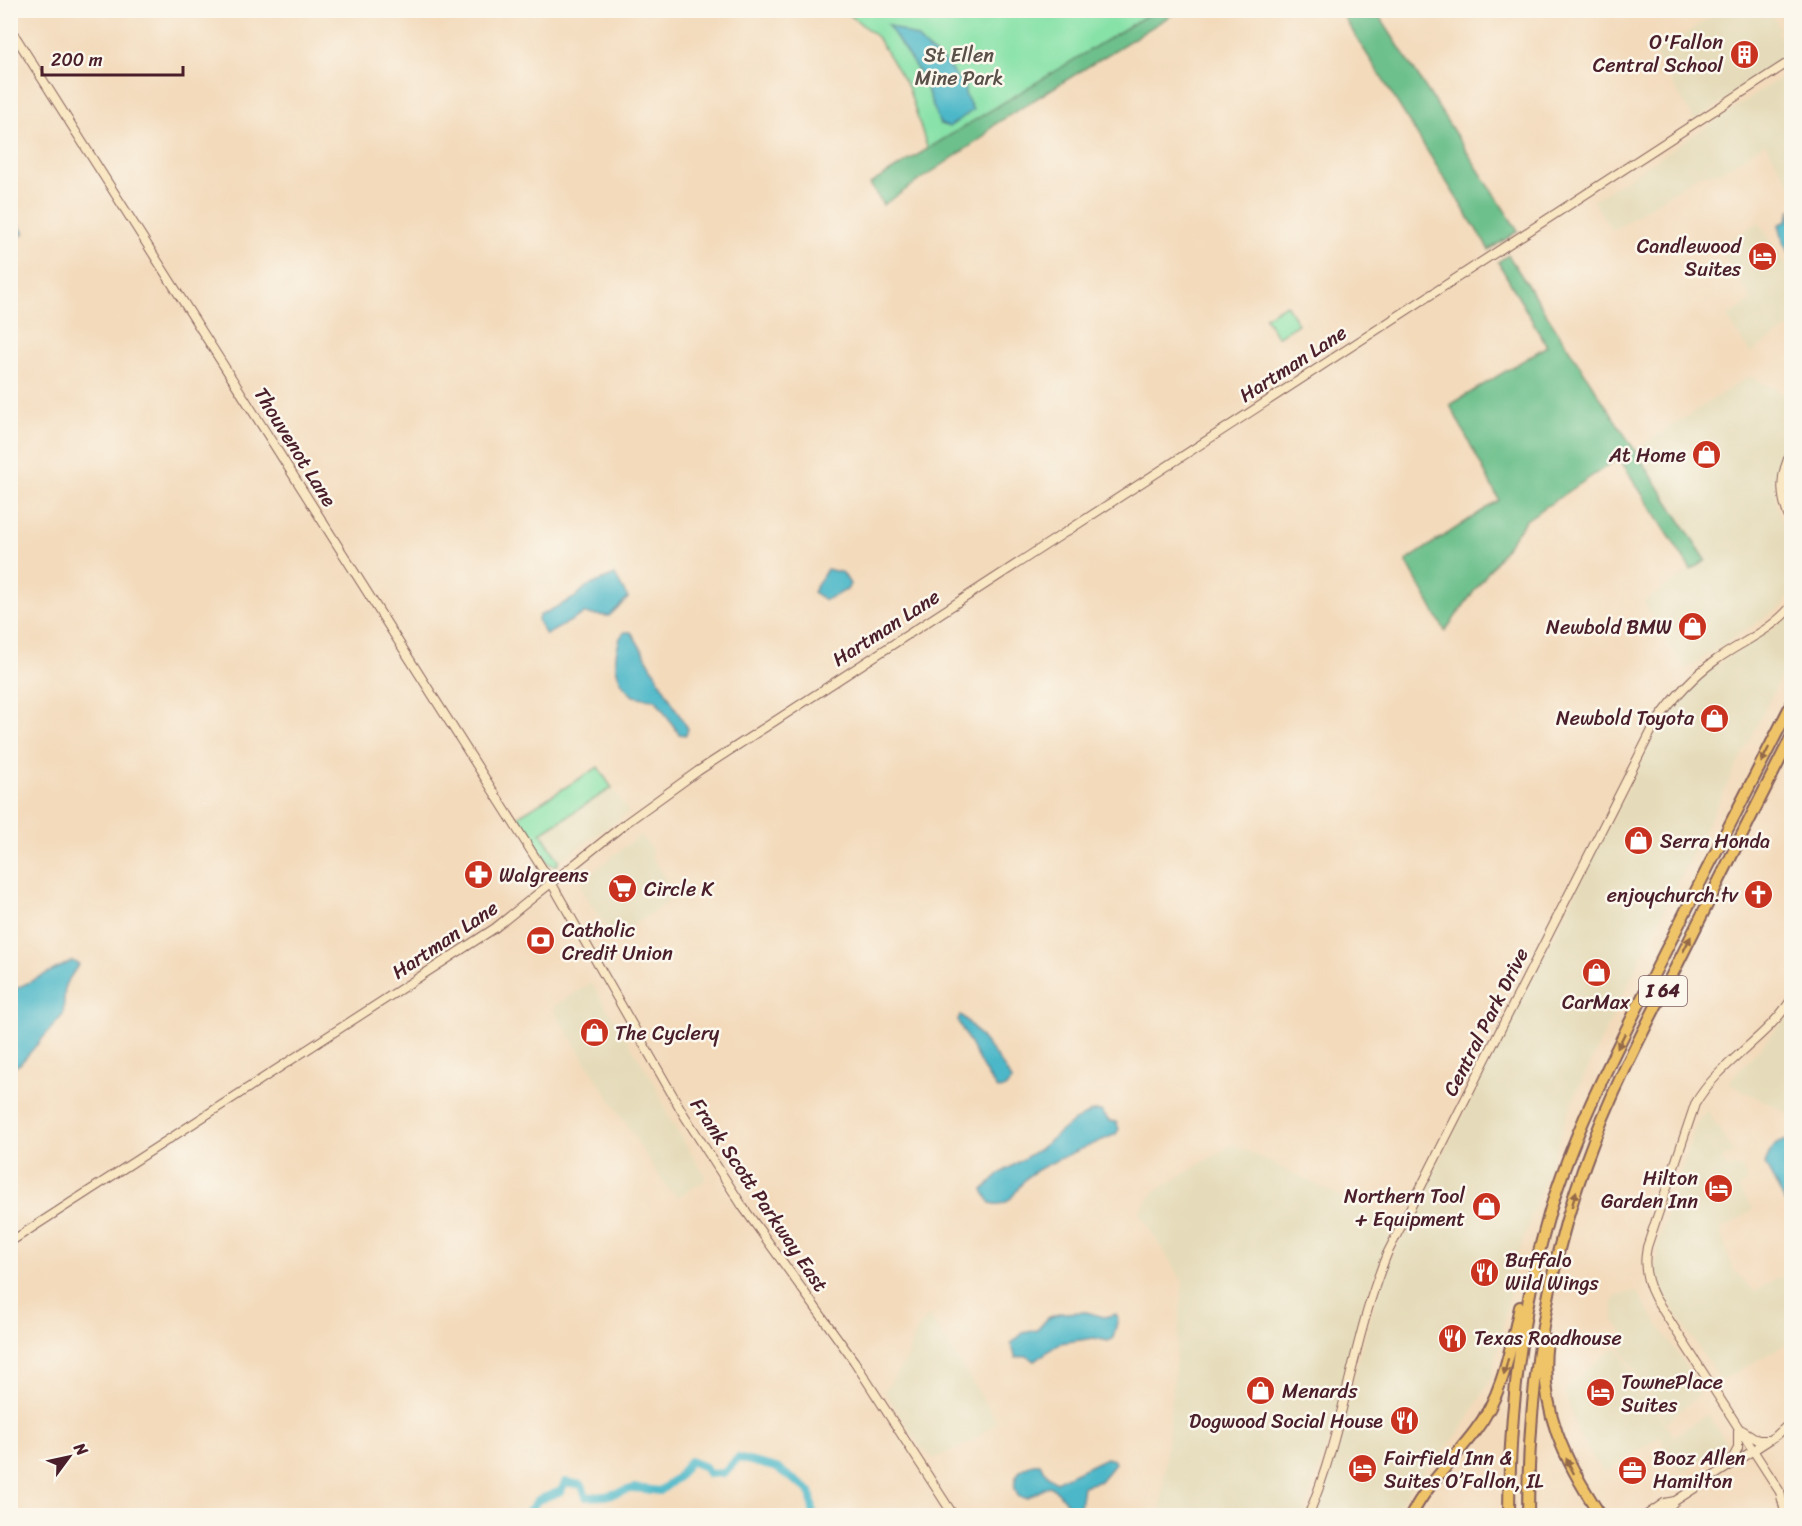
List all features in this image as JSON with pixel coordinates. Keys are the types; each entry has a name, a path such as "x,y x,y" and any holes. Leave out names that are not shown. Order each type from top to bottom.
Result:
{"highway":[{"name":"I 64","path":"1509,1515 1510,1442 1518,1357 1528,1301 1551,1210 1577,1137 1608,1067 1791,703"},
{"name":"I 64","path":"1528,1515 1533,1392 1544,1318 1584,1166 1611,1098 1791,736"},
{"path":"1411,1515 1424,1495 1476,1430 1496,1396 1537,1243 1551,1210"},
{"path":"1559,1255 1559,1269 1546,1345 1547,1394 1558,1442 1578,1481 1601,1515"}],"street":[{"name":"Thouvenot Lane","path":"10,28 552,884"},
{"name":"Hartman Lane","path":"10,1242 495,928 626,823 698,771 1791,63"},
{"path":"1791,451 1784,466 1781,490 1791,525"},
{"name":"Central Park Drive","path":"1308,1515 1332,1448 1367,1307 1387,1254 1655,724 1676,697 1701,671 1772,624 1791,605"},
{"name":"Frank Scott Parkway East","path":"552,884 684,1115 747,1213 854,1361 954,1515"},
{"path":"1786,1515 1780,1492 1650,1288 1645,1256 1695,1104 1705,1089 1776,1020 1791,998"},
{"path":"1660,1515 1676,1501 1774,1437 1791,1421"},
{"path":"1738,1427 1758,1440 1791,1431"},
{"path":"1726,1468 1738,1447 1738,1427"},
{"path":"1646,1515 1664,1503 1676,1501"}],"shaded area":[{"path":"1732,10 1764,11 1767,15 1771,13 1780,29 1777,32 1791,54 1695,121 1654,54 1717,13"},
{"path":"1791,71 1791,186 1765,143 1721,172 1699,175 1612,231 1593,201"},
{"path":"1759,222 1791,273 1789,282 1791,326 1750,353 1727,317 1752,300 1719,247"},
{"path":"1749,376 1791,397 1791,445 1775,479 1776,505 1791,544 1791,591 1784,605 1686,669 1643,602 1706,560 1634,450"},
{"path":"1791,614 1791,658 1651,936 1572,1102 1519,1253 1491,1379 1460,1432 1413,1484 1394,1515 1312,1516 1343,1425 1361,1349 1386,1267 1654,737 1691,686 1710,669 1781,623"},
{"path":"612,788 629,812 559,861 541,833"},
{"path":"640,835 651,847 652,857 674,892 671,900 619,935 610,934 584,894 581,884 587,876"},
{"path":"591,983 655,1084 669,1118 704,1174 704,1181 678,1197 667,1188 553,1010 554,1006"},
{"path":"1791,1013 1791,1115 1728,1083"},
{"path":"1707,1110 1734,1152 1722,1160 1727,1168 1733,1166 1742,1168 1746,1176 1746,1183 1739,1188 1753,1210 1720,1231 1733,1269 1755,1292 1777,1277 1791,1279 1791,1341 1721,1381 1669,1303 1655,1274 1658,1242 1695,1126"},
{"path":"1233,1144 1396,1223 1361,1311 1335,1422 1303,1515 1160,1515 1183,1282 1139,1212 1154,1192"},
{"path":"1636,1291 1693,1377 1700,1395 1666,1422 1620,1348 1629,1340 1613,1319 1613,1302 1616,1296"},
{"path":"929,1315 998,1422 970,1442 934,1459 920,1446 884,1391 907,1358 916,1332"},
{"path":"1616,1346 1673,1436 1708,1414 1727,1444 1684,1471 1678,1467 1660,1437 1604,1473 1578,1434 1565,1393 1568,1386"}],"green space":[{"name":"St Ellen Mine Park","path":"845,11 1154,11 928,150 908,87 877,37"},
{"path":"1154,11 1178,11 995,124 982,138 883,205 870,184"},
{"path":"1340,11 1376,11 1518,231 1489,250"},
{"path":"1508,255 1706,560 1691,570 1619,458 1526,520 1445,631 1406,561 1499,500 1450,405 1547,346 1498,262"},
{"path":"1286,304 1298,324 1277,337 1265,317"},
{"path":"598,767 612,788 541,833 559,861 556,866 549,864 517,817"}],"water":[{"path":"888,25 918,38 923,45 946,63 965,83 965,94 973,110 949,127 940,124 922,77"},
{"path":"1791,209 1791,255 1784,244 1779,225 1787,220"},
{"path":"11,214 24,233 10,245"},
{"path":"827,569 843,573 850,584 847,590 825,600 813,592"},
{"path":"615,575 628,598 609,616 583,614 546,635 538,621 539,616 574,598 586,587"},
{"path":"625,632 631,632 688,729 686,735 679,734 656,700 633,696 620,680 616,669 616,656 619,639"},
{"path":"72,961 79,964 65,985 63,1015 20,1064 11,1069 11,991"},
{"path":"960,1015 980,1035 1009,1075 1011,1081 1005,1088 997,1089 984,1070 958,1021"},
{"path":"1093,1111 1101,1111 1109,1121 1116,1122 1119,1129 1116,1134 1062,1157 1031,1174 1014,1195 1004,1203 990,1203 983,1190 999,1174 1038,1150 1071,1123"},
{"path":"1792,1139 1791,1212 1765,1165 1774,1147"},
{"path":"1086,1312 1104,1317 1116,1314 1118,1318 1113,1339 1108,1341 1094,1338 1060,1343 1034,1361 1027,1356 1016,1358 1011,1344 1023,1333 1037,1330 1048,1318 1061,1313"},
{"path":"1106,1458 1114,1460 1115,1463 1100,1481 1083,1486 1079,1513 1076,1515 1058,1492 1049,1486 1027,1498 1019,1497 1016,1491 1015,1479 1027,1466 1040,1464 1049,1477 1056,1482"}],"waterway":[{"path":"525,1516 538,1500 561,1491 565,1482 582,1485 586,1497 605,1496 635,1488 660,1491 678,1477 690,1461 705,1467 709,1474 724,1473 738,1458 777,1468 810,1491 814,1516"}],"place":[{"name":"O'Fallon Central School","path":"1744,54"},
{"name":"Candlewood Suites","path":"1762,257"},
{"name":"At Home","path":"1707,455"},
{"name":"Newbold BMW","path":"1693,627"},
{"name":"Newbold Toyota","path":"1715,718"},
{"name":"Serra Honda","path":"1639,841"},
{"name":"Walgreens","path":"478,875"},
{"name":"Circle K","path":"623,889"},
{"name":"enjoychurch.tv","path":"1759,895"},
{"name":"Catholic Credit Union","path":"541,941"},
{"name":"CarMax","path":"1596,972"},
{"name":"The Cyclery","path":"594,1033"},
{"name":"Hilton Garden Inn","path":"1719,1189"},
{"name":"Northern Tool + Equipment","path":"1486,1207"},
{"name":"Buffalo Wild Wings","path":"1484,1272"},
{"name":"Texas Roadhouse","path":"1453,1338"},
{"name":"Menards","path":"1261,1391"},
{"name":"TownePlace Suites","path":"1600,1393"},
{"name":"Dogwood Social House","path":"1404,1421"},
{"name":"Fairfield Inn & Suites O’Fallon, IL","path":"1363,1469"},
{"name":"Booz Allen Hamilton","path":"1632,1470"}]}
